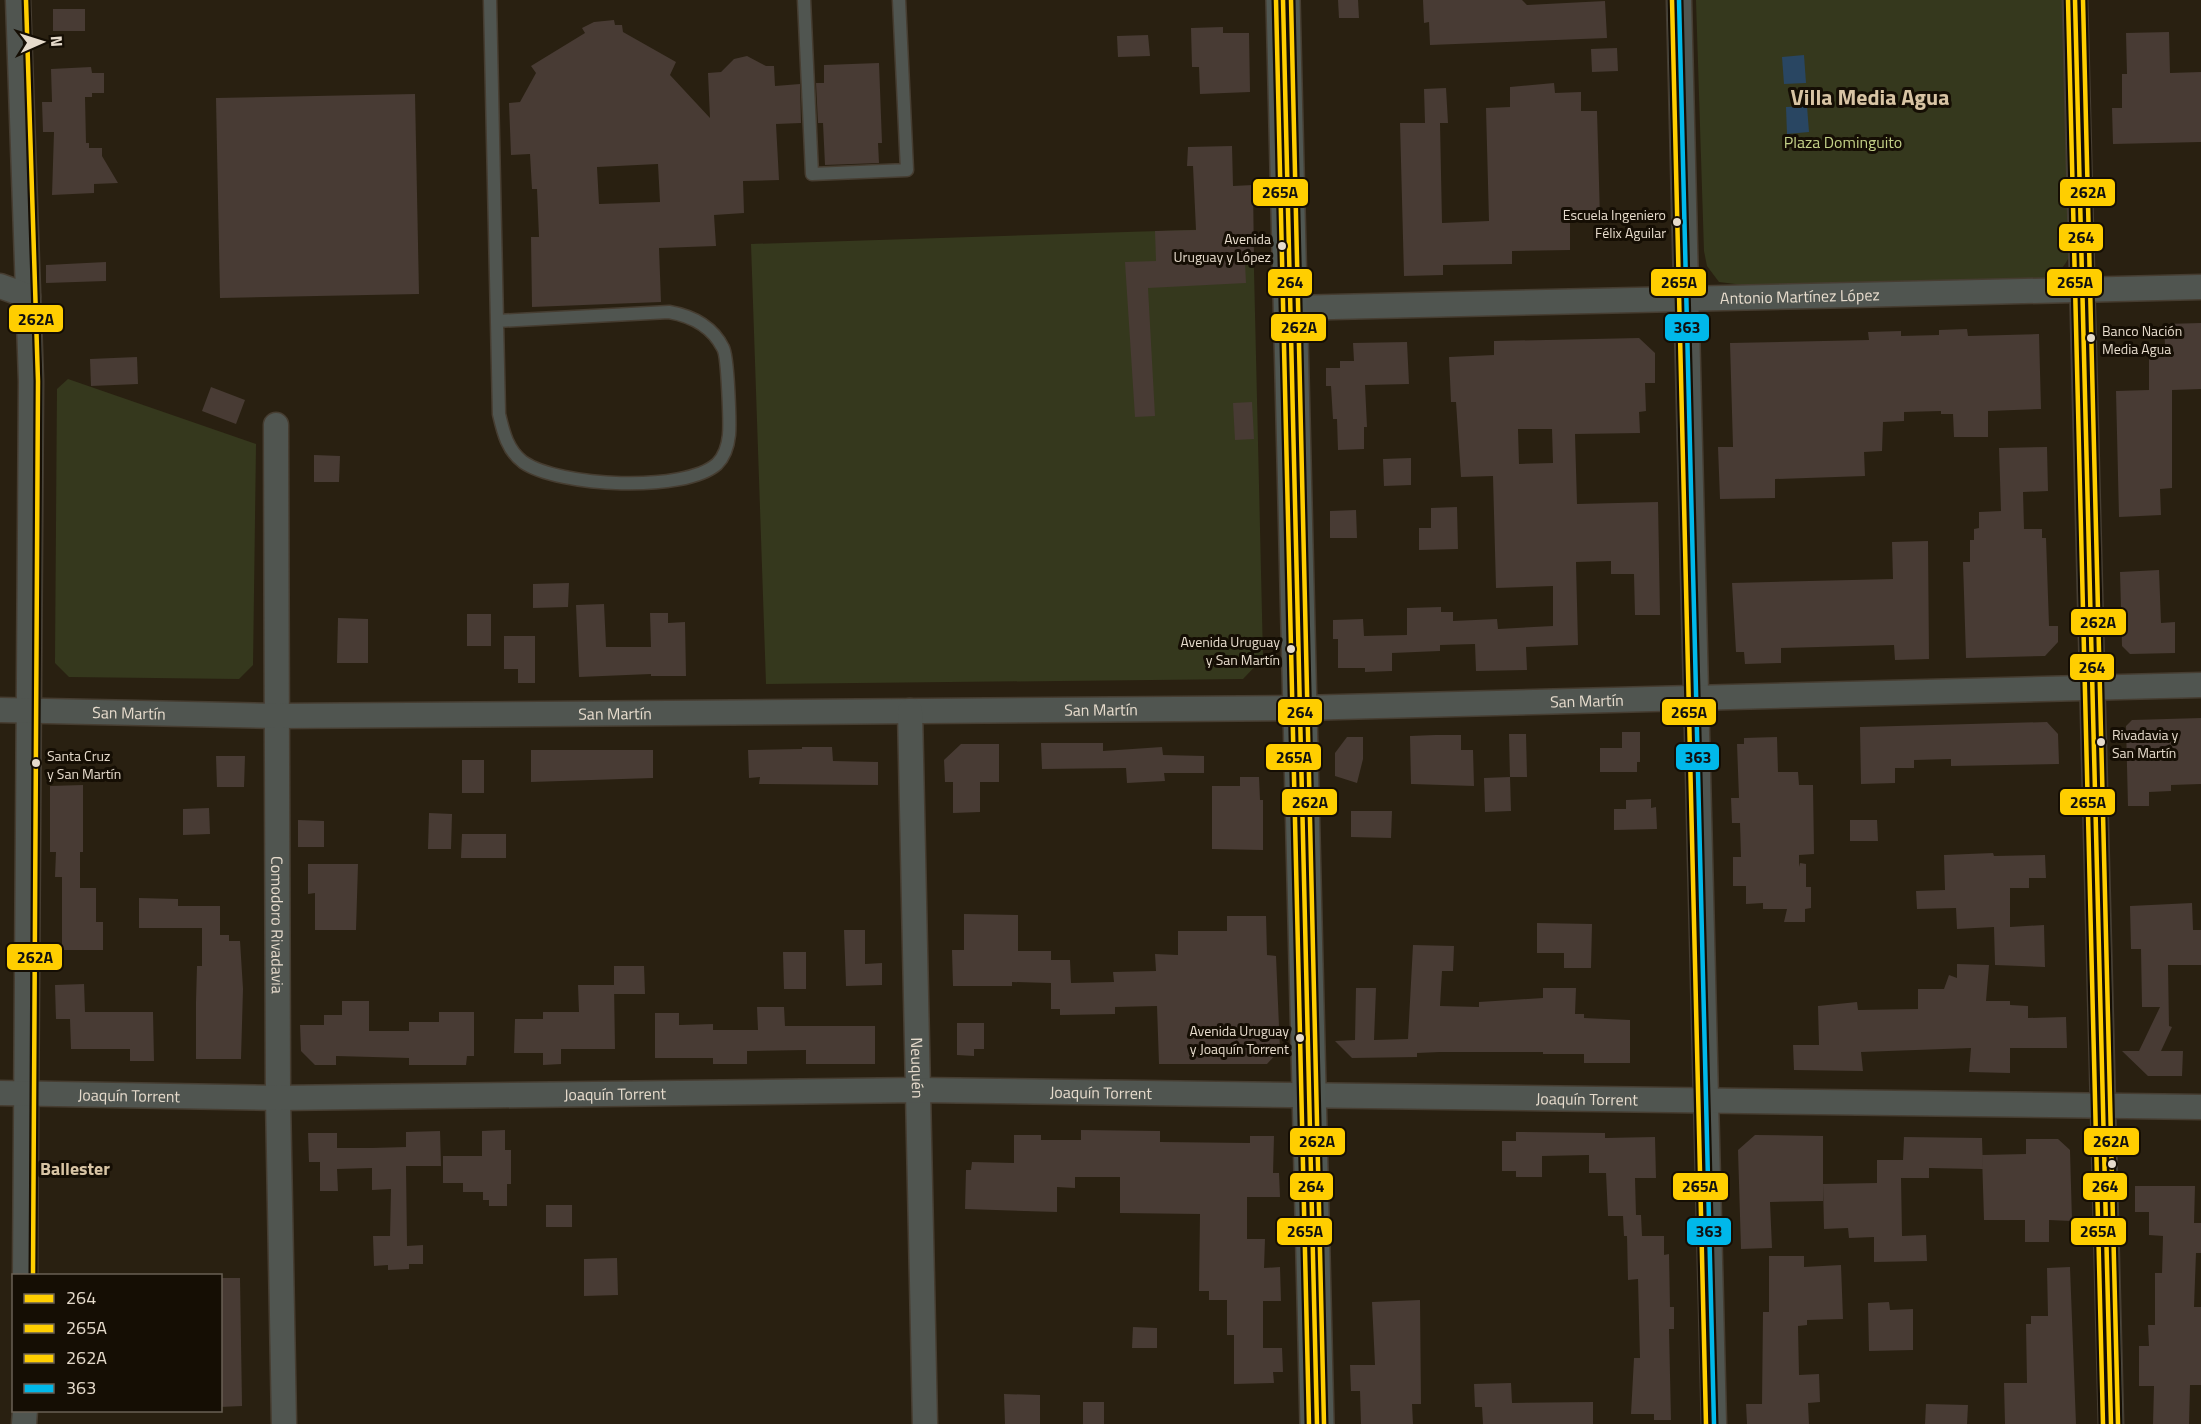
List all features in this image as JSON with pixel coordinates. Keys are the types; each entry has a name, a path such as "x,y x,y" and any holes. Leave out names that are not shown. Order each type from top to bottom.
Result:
{"main road":[{"path":"1283,0 1317,1424"}],"street":[{"path":"18,0 31,381 25,1274"},
{"path":"1679,0 1714,1424"},
{"path":"2075,0 2111,1424"},
{"path":"0,286 28,296"},
{"name":"Antonio Martínez López","path":"1290,308 2201,287"},
{"name":"Comodoro Rivadavia","path":"276,425 278,1098 284,1424"},
{"name":"San Martín","path":"0,710 277,716 1300,708 2201,685"},
{"name":"Neuquén","path":"910,711 925,1424"},
{"name":"Joaquín Torrent","path":"0,1093 278,1098 918,1090 2201,1107"}],"lane":[{"path":"490,0 499,414 510,450 523,462 578,481 608,483 683,479 705,474 720,461 729,433 725,350 701,322 685,315 669,312 497,321"},
{"path":"804,0 812,174 906,170 899,0"}],"green space":[{"name":"Plaza Dominguito","path":"1696,0 2066,0 2071,253 2064,266 2044,279 1743,285 1719,282 1707,266 1704,251"},
{"path":"1253,228 1263,658 1243,679 766,684 751,244"},
{"path":"68,379 256,444 253,665 239,679 69,677 55,663 57,389"}],"water":[{"path":"1804,55 1806,83 1784,84 1782,57"},
{"path":"1807,106 1809,132 1787,134 1786,107"}],"building":[{"path":"1338,0 1358,0 1359,18 1339,18"},
{"path":"1423,0 1522,0 1527,5 1605,1 1607,38 1430,45 1429,22 1424,23"},
{"path":"53,9 85,9 85,31 53,31"},
{"path":"614,20 615,25 622,25 623,32 676,62 670,75 710,118 708,73 721,72 734,59 747,56 766,66 774,66 775,86 800,84 801,123 776,124 779,180 743,181 744,213 714,215 716,246 659,248 661,302 532,307 531,237 539,237 537,189 532,189 530,154 511,155 509,103 520,102 536,73 531,66 585,33 582,28 594,22","holes":["658,164 660,202 599,204 597,167"]},
{"path":"1223,27 1223,33 1249,33 1250,92 1200,94 1199,67 1192,67 1191,28"},
{"path":"2169,32 2170,73 2201,72 2201,142 2113,144 2112,108 2122,108 2122,74 2127,74 2126,33"},
{"path":"1148,35 1150,56 1118,57 1117,36"},
{"path":"1617,48 1618,71 1592,72 1591,49"},
{"path":"879,63 882,143 878,143 879,163 825,165 823,123 818,123 816,83 824,83 824,65"},
{"path":"91,67 92,73 104,73 104,93 92,93 92,97 85,97 86,143 89,143 89,148 102,148 102,156 118,183 94,184 94,193 52,195 54,132 43,132 42,102 52,102 51,69"},
{"path":"1554,83 1555,93 1581,92 1581,111 1597,111 1600,218 1570,219 1570,250 1512,251 1512,264 1443,265 1443,275 1404,276 1400,123 1425,123 1424,89 1446,88 1448,123 1440,123 1442,223 1489,221 1486,108 1510,107 1510,87"},
{"path":"415,94 419,294 220,298 216,98"},
{"path":"1232,146 1233,186 1253,185 1254,263 1245,263 1246,283 1148,288 1155,416 1135,417 1125,262 1156,261 1155,231 1196,230 1193,166 1187,166 1188,147"},
{"path":"106,262 106,281 46,283 46,265"},
{"path":"2201,323 2201,389 2172,390 2172,488 2160,489 2161,515 2119,517 2116,391 2149,390 2149,346 2165,345 2164,324"},
{"path":"1967,329 1968,336 2039,334 2041,409 1988,411 1988,437 1954,437 1953,414 1941,414 1941,411 1904,412 1904,421 1883,422 1882,451 1864,452 1865,476 1775,479 1775,498 1720,499 1718,447 1733,447 1730,343 1869,340 1868,332 1901,331 1901,336 1939,335 1939,330"},
{"path":"1639,338 1655,353 1655,383 1645,383 1646,411 1639,412 1640,433 1575,434 1577,504 1658,502 1660,615 1635,615 1634,574 1611,574 1611,561 1576,562 1578,645 1526,647 1527,670 1476,671 1475,644 1440,645 1440,651 1392,653 1392,671 1365,672 1365,668 1338,668 1338,639 1333,639 1333,620 1363,619 1364,636 1407,635 1407,608 1441,607 1441,612 1453,612 1453,621 1497,619 1498,629 1553,626 1553,586 1496,588 1493,476 1461,477 1456,402 1451,402 1449,357 1494,355 1494,341","holes":["1518,429 1552,429 1553,463 1519,464"]},
{"path":"1407,342 1409,384 1365,385 1367,427 1364,427 1364,449 1338,450 1337,419 1333,419 1331,386 1326,386 1326,368 1340,368 1340,361 1354,361 1353,343"},
{"path":"137,357 138,384 91,386 90,359"},
{"path":"211,387 245,400 236,424 202,411"},
{"path":"1252,402 1254,439 1235,440 1233,403"},
{"path":"2047,447 2048,491 2023,492 2024,529 2042,529 2042,538 2046,538 2049,626 2058,626 2058,642 2045,656 1966,658 1963,562 1970,562 1970,540 1974,540 1974,529 1979,528 1979,512 2001,511 1999,448"},
{"path":"314,455 340,456 339,482 314,482"},
{"path":"1411,458 1411,485 1384,486 1383,459"},
{"path":"1457,507 1458,549 1419,550 1419,528 1431,528 1431,508"},
{"path":"1356,510 1357,538 1330,538 1330,511"},
{"path":"1928,541 1929,659 1895,660 1894,645 1781,648 1781,663 1745,664 1744,652 1736,652 1732,583 1893,579 1892,542"},
{"path":"2159,570 2161,623 2175,622 2175,653 2130,654 2122,646 2120,572"},
{"path":"569,583 568,607 533,608 533,584"},
{"path":"604,604 606,647 651,647 650,613 668,613 668,623 685,622 686,676 651,676 651,674 579,677 576,605"},
{"path":"467,614 491,614 491,646 467,646"},
{"path":"338,618 368,619 368,663 337,663"},
{"path":"504,636 535,636 535,683 518,683 518,669 504,669"},
{"path":"2201,718 2201,784 2171,785 2171,791 2149,792 2149,806 2128,806 2126,726 2132,720"},
{"path":"2047,722 2058,734 2059,764 1951,766 1951,759 1914,760 1914,768 1895,768 1895,783 1861,784 1860,727"},
{"path":"1622,732 1640,732 1640,762 1637,762 1637,772 1600,772 1600,748 1622,748"},
{"path":"1509,734 1526,734 1527,777 1510,777"},
{"path":"1461,735 1461,750 1473,750 1474,786 1411,784 1410,736"},
{"path":"1347,737 1363,737 1363,759 1357,783 1335,776 1335,753"},
{"path":"1777,737 1778,772 1798,772 1799,785 1813,785 1814,854 1799,855 1799,867 1800,863 1806,864 1806,887 1811,887 1811,908 1805,909 1805,922 1784,922 1787,909 1763,909 1763,903 1746,904 1746,886 1733,886 1733,857 1741,857 1740,823 1732,823 1731,798 1739,798 1737,744 1744,744 1744,738"},
{"path":"1041,743 1103,743 1103,751 1162,747 1163,755 1204,756 1204,773 1164,773 1165,781 1127,783 1126,768 1042,769"},
{"path":"961,744 999,744 999,782 980,782 980,812 953,813 953,782 945,782 944,760"},
{"path":"802,747 832,747 833,761 878,762 878,785 759,784 760,777 749,778 748,750 802,749"},
{"path":"531,750 653,750 653,778 531,782"},
{"path":"216,756 245,756 244,787 217,787"},
{"path":"462,760 484,760 484,793 462,793"},
{"path":"1240,777 1259,777 1260,800 1263,800 1263,850 1212,849 1212,786 1240,786"},
{"path":"1510,777 1511,811 1485,812 1484,778"},
{"path":"83,785 83,852 80,852 80,888 96,888 96,922 103,922 103,950 62,950 62,877 55,877 56,852 50,852 50,786"},
{"path":"1651,799 1651,808 1656,807 1657,829 1614,830 1614,809 1626,809 1626,800"},
{"path":"209,808 210,834 183,835 183,809"},
{"path":"1351,811 1392,811 1391,838 1351,837"},
{"path":"429,813 452,814 451,849 428,849"},
{"path":"298,820 324,821 324,847 298,847"},
{"path":"1850,820 1877,820 1878,841 1850,841"},
{"path":"462,834 506,834 506,858 461,858"},
{"path":"1993,853 1994,856 2045,855 2046,878 2029,878 2029,888 2010,888 2010,927 2044,925 2045,967 1995,965 1994,927 1957,929 1956,908 1917,909 1916,891 1945,890 1944,855"},
{"path":"308,864 358,864 356,930 315,930 315,893 308,894"},
{"path":"139,898 178,899 178,906 220,906 220,935 229,935 229,941 240,941 243,989 241,1059 196,1059 197,966 202,966 202,928 139,928"},
{"path":"2192,903 2193,930 2201,930 2201,965 2168,965 2169,1026 2172,1027 2161,1051 2183,1051 2182,1076 2148,1076 2122,1051 2139,1051 2160,1007 2142,1007 2141,949 2131,949 2130,906"},
{"path":"964,914 1018,915 1018,951 1051,951 1051,960 1070,960 1071,983 1114,982 1113,972 1156,971 1155,954 1178,955 1178,931 1227,931 1227,916 1266,916 1267,955 1276,956 1280,1050 1267,1064 1159,1064 1157,1006 1115,1007 1115,1014 1060,1015 1060,1009 1051,1009 1051,983 1012,982 1012,986 953,986 952,950 964,950"},
{"path":"1537,923 1592,924 1591,968 1564,968 1564,953 1537,953"},
{"path":"844,930 865,930 865,964 882,963 882,985 846,986"},
{"path":"1413,945 1454,946 1453,971 1442,971 1440,1006 1479,1007 1479,1002 1543,998 1543,988 1576,988 1575,1014 1584,1014 1584,1018 1630,1020 1630,1063 1584,1063 1584,1054 1543,1054 1543,1052 1440,1052 1417,1053 1417,1057 1352,1058 1335,1041 1355,1040 1356,988 1376,988 1374,1040 1408,1039"},
{"path":"783,952 806,952 806,989 784,989"},
{"path":"1957,964 1989,965 1986,1001 2010,1001 2010,1005 2028,1006 2028,1018 2066,1017 2067,1048 2010,1048 2010,1073 1969,1072 1971,1048 1861,1052 1863,1071 1794,1070 1793,1045 1819,1045 1818,1006 1857,1002 1858,1010 1918,1009 1918,989 1944,989 1949,975 1957,978"},
{"path":"614,966 644,966 645,994 614,994"},
{"path":"84,984 85,1012 153,1012 154,1061 130,1061 130,1049 71,1049 70,1019 56,1019 55,985"},
{"path":"578,985 614,985 615,1049 561,1049 561,1064 543,1065 543,1053 514,1053 515,1019 543,1019 543,1012 579,1012"},
{"path":"342,1001 369,1001 369,1031 409,1031 409,1022 439,1022 439,1012 474,1012 474,1056 467,1056 466,1065 409,1065 409,1058 336,1056 336,1065 315,1065 301,1051 300,1025 324,1025 324,1015 342,1015"},
{"path":"757,1007 784,1007 785,1026 875,1026 875,1064 806,1064 806,1050 747,1051 747,1064 713,1064 713,1058 655,1058 655,1013 679,1013 679,1025 713,1024 713,1030 758,1030"},
{"path":"957,1023 984,1023 984,1049 974,1049 974,1056 957,1055"},
{"path":"505,1130 505,1150 511,1150 511,1184 507,1184 507,1206 489,1206 489,1200 483,1200 483,1192 463,1192 463,1183 443,1183 443,1156 482,1156 482,1131"},
{"path":"1081,1130 1160,1131 1160,1142 1250,1143 1250,1136 1274,1136 1273,1173 1279,1173 1280,1197 1247,1197 1247,1239 1265,1239 1264,1268 1280,1267 1281,1301 1263,1301 1263,1348 1282,1348 1283,1372 1273,1372 1274,1383 1234,1384 1234,1335 1227,1335 1227,1300 1209,1300 1209,1291 1199,1291 1200,1214 1120,1213 1120,1177 1075,1177 1075,1188 1057,1187 1057,1212 965,1209 966,1170 971,1170 972,1162 1014,1163 1014,1135 1041,1135 1041,1140 1081,1140"},
{"path":"440,1131 441,1166 406,1166 407,1246 423,1245 423,1264 409,1264 409,1269 388,1270 388,1265 374,1266 373,1236 390,1236 391,1189 372,1190 372,1168 337,1169 338,1191 320,1191 320,1162 309,1162 308,1133 337,1133 337,1148 372,1148 406,1147 406,1132"},
{"path":"1516,1132 1605,1133 1605,1138 1655,1137 1656,1178 1635,1178 1636,1215 1641,1215 1642,1236 1664,1236 1664,1255 1669,1254 1670,1307 1674,1307 1674,1329 1669,1329 1671,1420 1654,1420 1654,1414 1631,1414 1634,1358 1640,1358 1638,1279 1628,1280 1627,1236 1624,1236 1623,1216 1608,1216 1606,1173 1589,1173 1589,1155 1542,1156 1542,1177 1516,1177 1516,1171 1502,1171 1502,1141 1516,1141"},
{"path":"1755,1135 1823,1136 1823,1201 1770,1202 1772,1248 1741,1249 1738,1150"},
{"path":"1904,1137 1982,1138 1983,1169 1929,1168 1929,1178 1901,1178 1902,1236 1926,1235 1927,1261 1874,1262 1874,1237 1849,1238 1848,1228 1824,1229 1823,1184 1877,1183 1877,1160 1903,1160"},
{"path":"2026,1139 2058,1139 2070,1150 2072,1221 2049,1220 2049,1242 2025,1242 2025,1220 1984,1220 1982,1155 2026,1154"},
{"path":"2135,1186 2195,1186 2194,1223 2201,1223 2201,1253 2196,1253 2194,1307 2201,1307 2201,1385 2190,1385 2189,1424 2153,1424 2154,1386 2139,1386 2139,1346 2149,1346 2148,1325 2155,1325 2155,1273 2162,1273 2163,1236 2149,1235 2149,1212 2135,1212"},
{"path":"546,1205 572,1205 572,1227 546,1227"},
{"path":"1769,1256 1804,1256 1804,1267 1841,1265 1843,1319 1807,1320 1807,1325 1798,1326 1799,1375 1819,1374 1820,1402 1808,1403 1809,1424 1747,1424 1746,1404 1762,1404 1763,1312 1769,1312"},
{"path":"617,1258 618,1295 584,1296 584,1259"},
{"path":"2070,1267 2076,1424 2005,1424 2004,1383 2027,1383 2026,1324 2031,1324 2031,1316 2048,1316 2047,1268"},
{"path":"222,1278 240,1278 242,1406 222,1407"},
{"path":"1420,1300 1421,1404 1412,1404 1413,1424 1361,1424 1360,1391 1351,1391 1350,1365 1375,1365 1372,1302"},
{"path":"1889,1302 1890,1310 1913,1309 1913,1350 1869,1351 1868,1303"},
{"path":"1133,1327 1157,1328 1157,1348 1132,1348"},
{"path":"1511,1383 1512,1403 1593,1402 1593,1424 1483,1424 1482,1407 1475,1407 1474,1384"},
{"path":"1004,1394 1040,1395 1040,1424 1005,1424"},
{"path":"1083,1402 1104,1402 1104,1424 1083,1424"},
{"path":"1926,1404 1968,1405 1967,1424 1925,1424"}],"transit line":[{"name":"262A","path":"26,0 38,381 33,1274"},
{"name":"265A","path":"1276,0 1309,1424"},
{"name":"264","path":"1283,0 1317,1424"},
{"name":"262A","path":"1291,0 1324,1424"},
{"name":"265A","path":"1672,0 1706,1424"},
{"name":"363","path":"1679,0 1714,1424"},
{"name":"265A","path":"2068,0 2103,1424"},
{"name":"264","path":"2075,0 2111,1424"},
{"name":"262A","path":"2083,0 2118,1424"}],"place":[{"name":"Escuela Ingeniero Félix Aguilar","path":"1677,222"},
{"name":"Avenida Uruguay y López","path":"1282,246"},
{"name":"Banco Nación Media Agua","path":"2091,338"},
{"name":"Avenida Uruguay y San Martín","path":"1291,649"},
{"name":"Rivadavia y San Martín","path":"2101,742"},
{"name":"Santa Cruz y San Martín","path":"36,763"},
{"name":"Avenida Uruguay y Joaquín Torrent","path":"1300,1038"}],"district":[{"name":"Villa Media Agua","path":"1870,97"},
{"name":"Ballester","path":"75,1169"}]}
